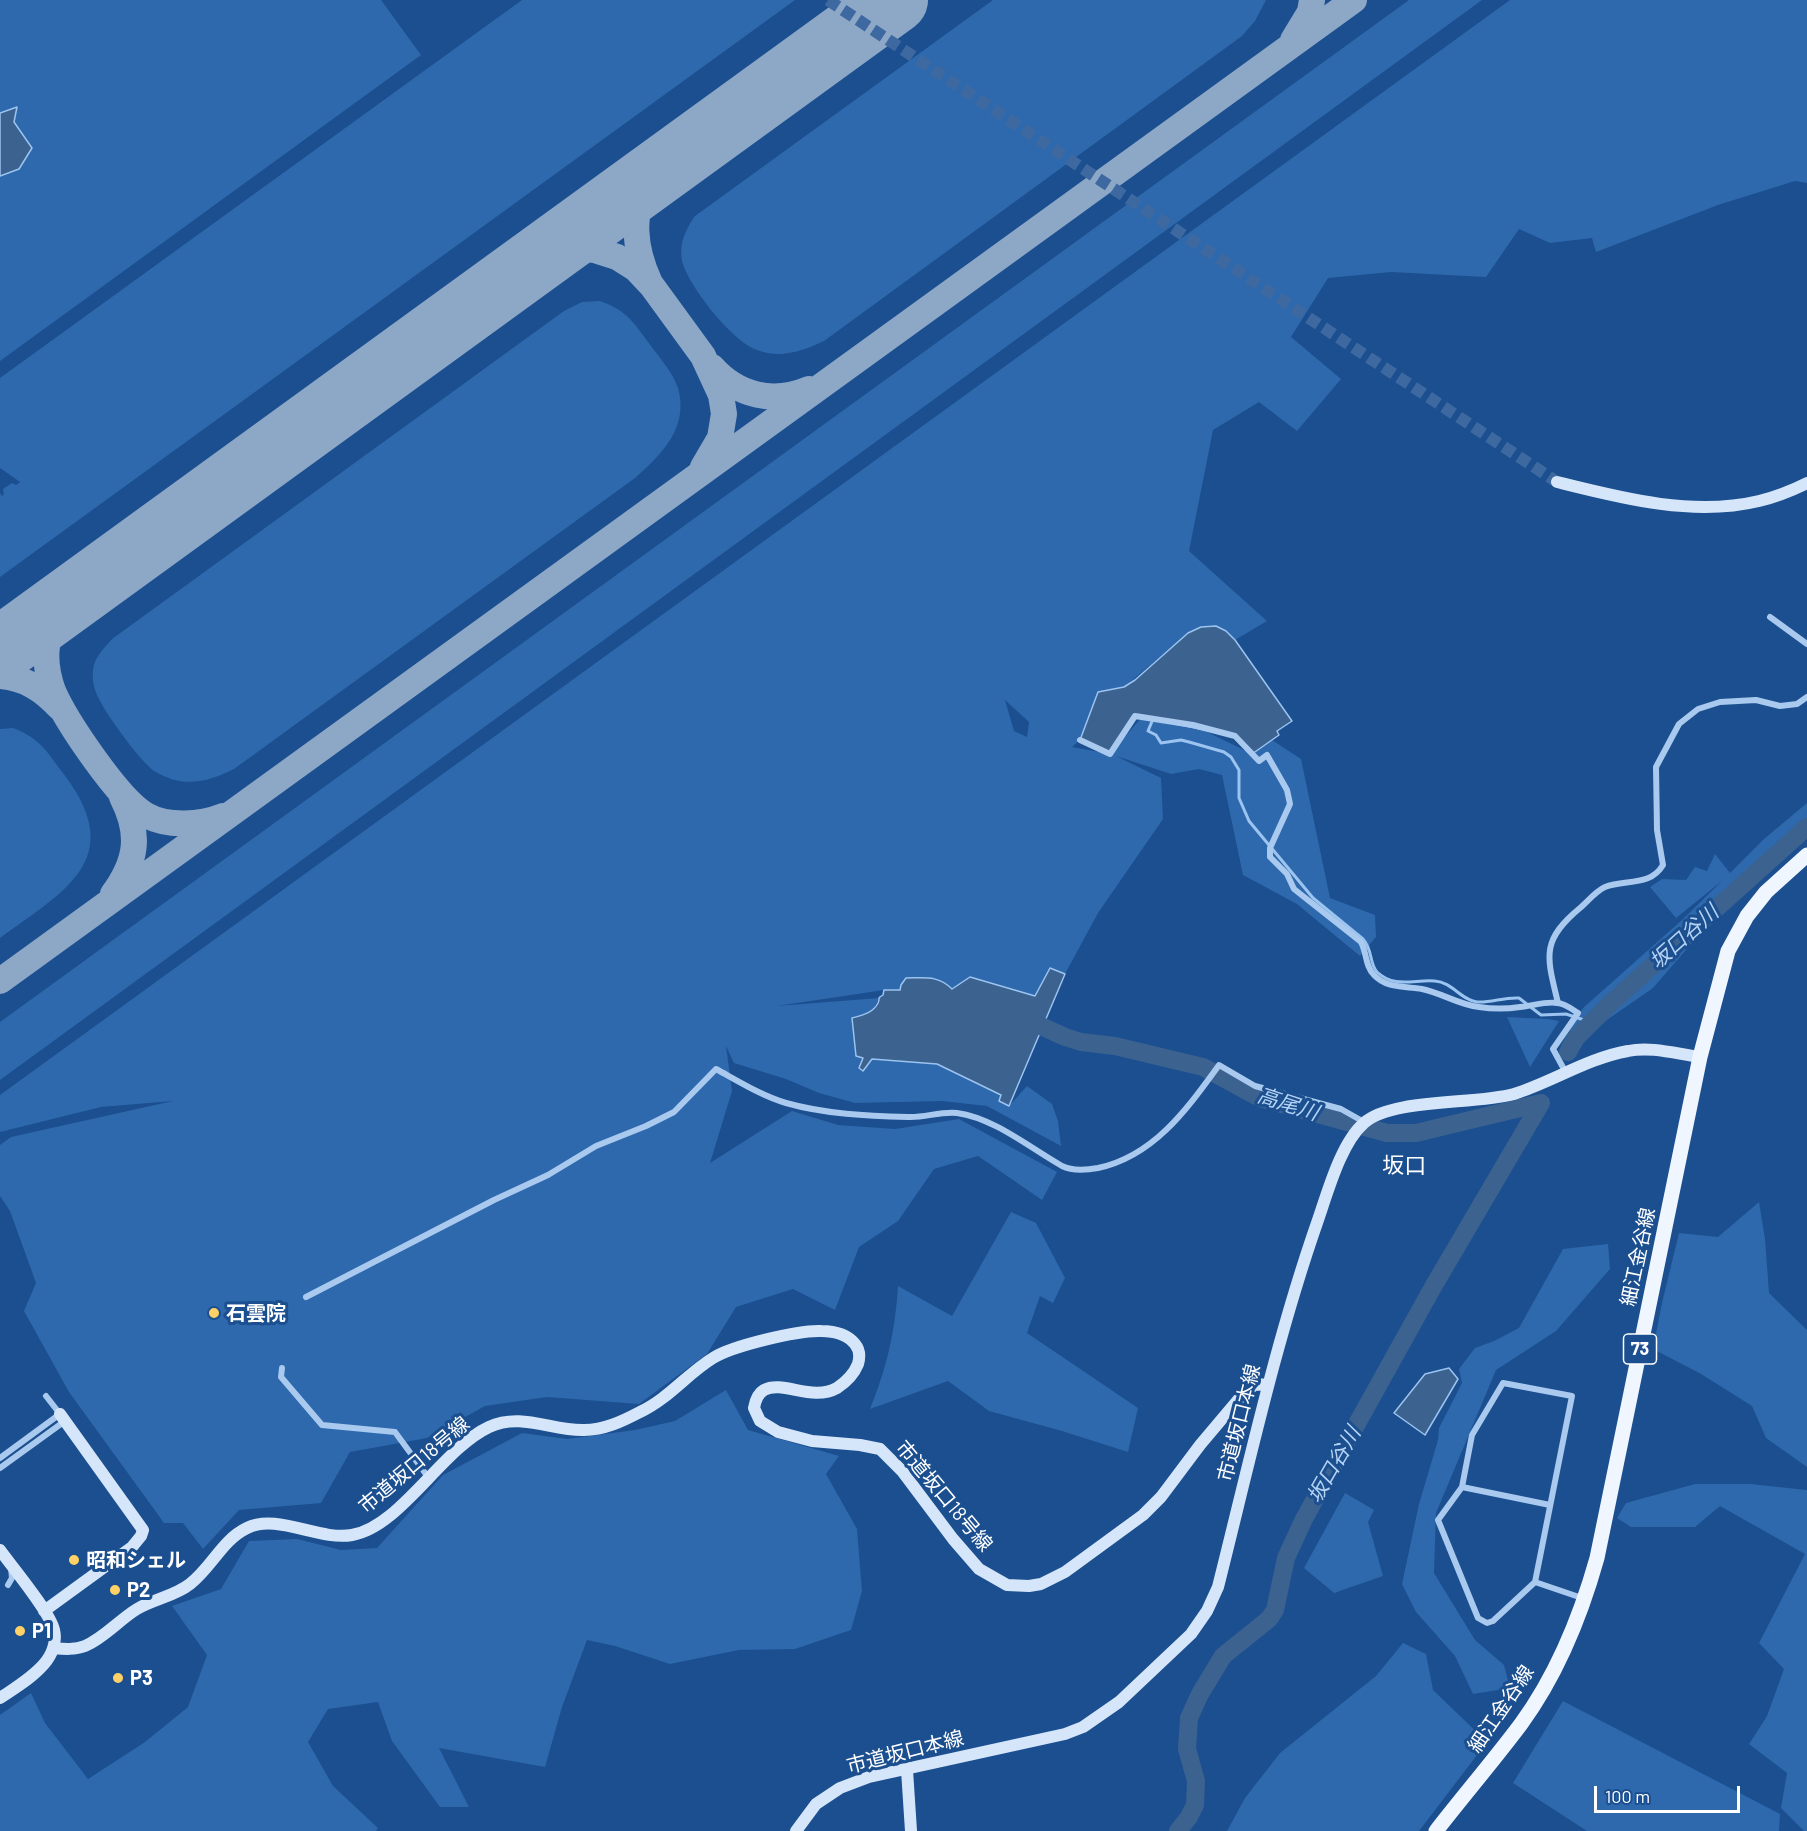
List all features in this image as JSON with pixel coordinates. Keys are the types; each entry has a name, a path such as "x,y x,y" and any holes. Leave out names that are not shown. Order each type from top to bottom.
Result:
{"main road":[{"name":"細江金谷線","path":"1436,1831 1522,1722 1551,1673 1586,1599 1597,1558 1700,1058 1728,951 1747,916 1766,892 1807,855"}],"street":[{"path":"1557,482 1641,501 1718,506 1759,501 1807,483"},
{"path":"1770,617 1807,644"},
{"path":"1558,1002 1549,957 1551,944 1562,922 1604,888 1649,879 1658,873 1663,865 1657,830 1656,767 1679,724 1698,709 1720,702 1756,700 1780,706 1797,704 1807,697"},
{"path":"1080,740 1110,754 1135,716 1194,725 1235,736 1259,761 1267,755 1287,789 1290,804 1270,848 1270,857 1287,874 1294,889 1361,942 1366,951 1366,961 1372,974 1384,983 1423,990 1451,998 1468,1006 1482,1008 1558,1002 1578,1012 1553,1049 1566,1073"},
{"name":"市道坂口本線","path":"796,1831 816,1804 840,1788 869,1777 1065,1734 1083,1727 1119,1702 1191,1634 1207,1611 1218,1587 1268,1384 1297,1279 1331,1180 1345,1149 1364,1123 1395,1108 1481,1101 1513,1094 1629,1050 1653,1050 1700,1058"},
{"path":"306,1297 494,1200 548,1175 596,1146 674,1112 716,1069 785,1102 863,1116 913,1117 956,1113 981,1119 1065,1168 1086,1170 1111,1165 1148,1147 1172,1126 1219,1065 1255,1086 1341,1110 1364,1123"},
{"name":"市道坂口18号線","path":"53,1648 71,1649 84,1646 136,1610 188,1586 203,1572 225,1543 237,1533 251,1526 264,1523 324,1535 353,1535 380,1524 470,1439 492,1426 525,1421 574,1430 600,1428 649,1407 669,1395 703,1365 728,1351 803,1332 820,1330 836,1332 848,1338 859,1349 858,1364 849,1378 832,1390 818,1394 782,1389 763,1390 758,1395 754,1408 760,1421 778,1431 812,1441 860,1444 880,1449 902,1471 953,1539 979,1569 1007,1585 1041,1584 1065,1572 1143,1515 1161,1497 1200,1444 1243,1394 1254,1385 1268,1384"},
{"path":"282,1368 281,1377 322,1425 395,1432 428,1478"},
{"path":"1503,1383 1572,1396 1550,1505 1535,1582 1493,1621 1487,1623 1478,1618 1438,1520 1462,1487 1472,1436 1503,1383"},
{"path":"44,1611 132,1546 141,1536 142,1530 46,1396"},
{"path":"0,1458 63,1417"},
{"path":"0,1468 63,1417"},
{"path":"1462,1487 1550,1505"},
{"path":"0,1698 45,1663 53,1648 55,1633 44,1611 3,1554"},
{"path":"3,1554 13,1573 8,1585"},
{"path":"1535,1582 1586,1599"},
{"path":"907,1770 911,1831"}],"shaded area":[{"path":"0,0 381,0 421,55 0,361"},
{"path":"522,0 795,0 0,577 0,493 2,496 3,489 12,483 16,485 20,482 0,468 0,378"},
{"path":"993,0 1266,0 1255,21 1242,36 824,341 800,351 783,354 766,353 747,345 714,313 687,275 681,251 683,238 695,216"},
{"path":"1409,0 1482,0 0,1080 0,1022"},
{"path":"1510,0 1807,0 1807,183 1795,181 1718,205 1596,252 1592,238 1550,243 1519,229 1486,277 1391,272 1328,278 1291,337 1341,379 1297,431 1259,402 1213,430 1189,551 1267,621 1235,640 1226,631 1188,633 1124,687 1099,692 1080,740 1072,747 1110,754 1142,717 1193,725 1252,754 1272,740 1301,759 1330,898 1375,915 1376,937 1360,956 1297,904 1243,875 1222,775 1199,769 1171,774 1116,756 1161,778 1163,819 1098,913 1065,974 1050,968 1035,996 970,977 952,989 884,990 777,1006 879,998 873,1010 867,1014 863,1057 859,1068 863,1070 872,1059 937,1064 1002,1095 1009,1106 1027,1086 1052,1104 1058,1121 1061,1146 987,1106 942,1101 855,1103 819,1093 786,1079 734,1063 726,1046 732,1091 710,1163 792,1111 838,1125 895,1129 959,1119 1057,1172 1042,1200 978,1156 934,1169 898,1221 859,1247 835,1310 793,1289 736,1307 707,1354 639,1404 547,1397 485,1406 427,1438 350,1452 321,1503 239,1510 203,1549 183,1523 164,1523 69,1392 24,1311 36,1283 10,1211 0,1196 0,1145 11,1137 173,1101 101,1107 0,1132 0,1095","holes":["1005,700 1029,722 1027,737 1014,731"]},
{"path":"17,107 14,122 32,148 19,169 0,176 0,113"},
{"path":"600,301 617,309 635,324 666,366 678,388 680,416 671,439 655,459 635,478 234,769 219,776 188,782 169,778 148,766 115,725 94,688 95,661 112,639 564,311 582,302"},
{"path":"1216,626 1226,631 1235,640 1292,721 1277,731 1279,735 1252,754 1235,736 1135,716 1110,754 1080,740 1098,692 1124,687 1188,633 1201,627"},
{"path":"13,728 38,742 66,777 83,806 90,831 89,852 80,871 65,889 0,938 0,729"},
{"path":"1807,803 1807,838 1698,936 1653,988 1604,1022 1572,1049 1561,1045 1583,1008 1682,920 1722,881 1676,918 1650,887 1662,879 1686,880 1695,867 1707,871 1715,854 1730,873 1764,839"},
{"path":"1050,968 1065,974 1009,1106 999,1101 1001,1095 937,1064 872,1059 863,1071 859,1068 863,1058 856,1056 852,1018 873,1009 884,990 900,990 906,978 936,979 952,989 970,977 1035,996"},
{"path":"1507,1017 1559,1021 1530,1067"},
{"path":"1759,1202 1765,1239 1769,1293 1807,1330 1807,1467 1766,1438 1752,1406 1701,1374 1653,1349 1679,1233 1718,1237"},
{"path":"1011,1212 1036,1223 1065,1278 1053,1303 1040,1296 1027,1333 1138,1408 1128,1452 989,1411 948,1381 870,1409 889,1349 898,1286 952,1316"},
{"path":"1608,1244 1610,1269 1556,1331 1496,1370 1436,1513 1434,1573 1475,1640 1504,1665 1510,1688 1473,1694 1455,1656 1416,1612 1402,1584 1419,1504 1438,1440 1439,1428 1462,1383 1459,1369 1475,1348 1519,1328 1563,1249"},
{"path":"1449,1368 1458,1379 1425,1435 1394,1413 1425,1374"},
{"path":"726,1390 748,1430 839,1456 826,1474 857,1529 862,1591 851,1630 795,1649 739,1650 670,1664 615,1646 587,1640 562,1707 545,1767 439,1748 469,1807 440,1807 392,1741 378,1702 328,1709 308,1742 333,1786 378,1828 376,1831 0,1831 0,1715 31,1693 45,1723 88,1779 145,1742 188,1707 207,1655 172,1606 221,1589 249,1541 297,1539 341,1550 377,1548 443,1475 522,1433 567,1439 635,1430 675,1421"},
{"path":"1695,1484 1750,1484 1807,1490 1807,1831 1804,1831 1781,1808 1787,1773 1749,1744 1767,1716 1784,1669 1759,1643 1805,1554 1720,1506 1695,1527 1631,1527 1617,1518 1626,1503"},
{"path":"1345,1493 1374,1510 1368,1522 1383,1576 1334,1593 1304,1568"},
{"path":"1403,1643 1426,1654 1433,1690 1487,1742 1419,1831 1227,1831 1245,1798 1280,1753 1376,1676"},
{"path":"1563,1701 1780,1814 1779,1831 1587,1831 1513,1783"}],"waterway":[{"path":"1153,719 1148,731 1156,735 1161,743 1181,740 1224,752 1231,757 1239,770 1239,798 1249,821 1313,898 1363,939 1373,965 1384,977 1398,982 1441,982 1471,1001 1477,1002 1519,998 1541,1015 1566,1014 1587,1021 1647,971"},
{"name":"坂口谷川","path":"1568,1052 1576,1038 1611,1003 1807,827"},
{"name":"高尾川","path":"1041,1026 1081,1042 1115,1046 1203,1067 1260,1098 1387,1133 1416,1133 1541,1103"},
{"name":"坂口谷川","path":"1178,1831 1195,1805 1196,1781 1187,1749 1189,1718 1200,1694 1223,1656 1269,1619 1275,1610 1286,1558 1304,1519 1433,1287 1541,1103"}],"taxiway":[{"path":"1293,40 1310,12 1312,0"},
{"path":"0,981 1354,0"},
{"path":"650,283 638,245 637,218 644,193 668,165"},
{"path":"532,263 575,248 595,250 617,257 636,269 652,286 703,356 721,395 724,414 720,438 703,467"},
{"path":"712,367 733,385 757,394 782,396 809,389"},
{"path":"84,589 56,622 47,646 48,675 51,686 69,721 108,777 122,794 146,815 174,823 195,823 223,816"},
{"path":"0,676 17,679 32,686 59,707"},
{"path":"113,894 127,870 134,847 132,823 122,797"}],"runway":[{"path":"0,650 895,0"}],"tunnel":[{"path":"828,0 1557,482"}],"place":[{"name":"石雲院","path":"214,1313"},
{"name":"昭和シェル","path":"74,1560"},
{"name":"P2","path":"115,1590"},
{"name":"P1","path":"20,1631"},
{"name":"P3","path":"118,1678"}],"district":[{"name":"坂口","path":"1404,1166"}]}
